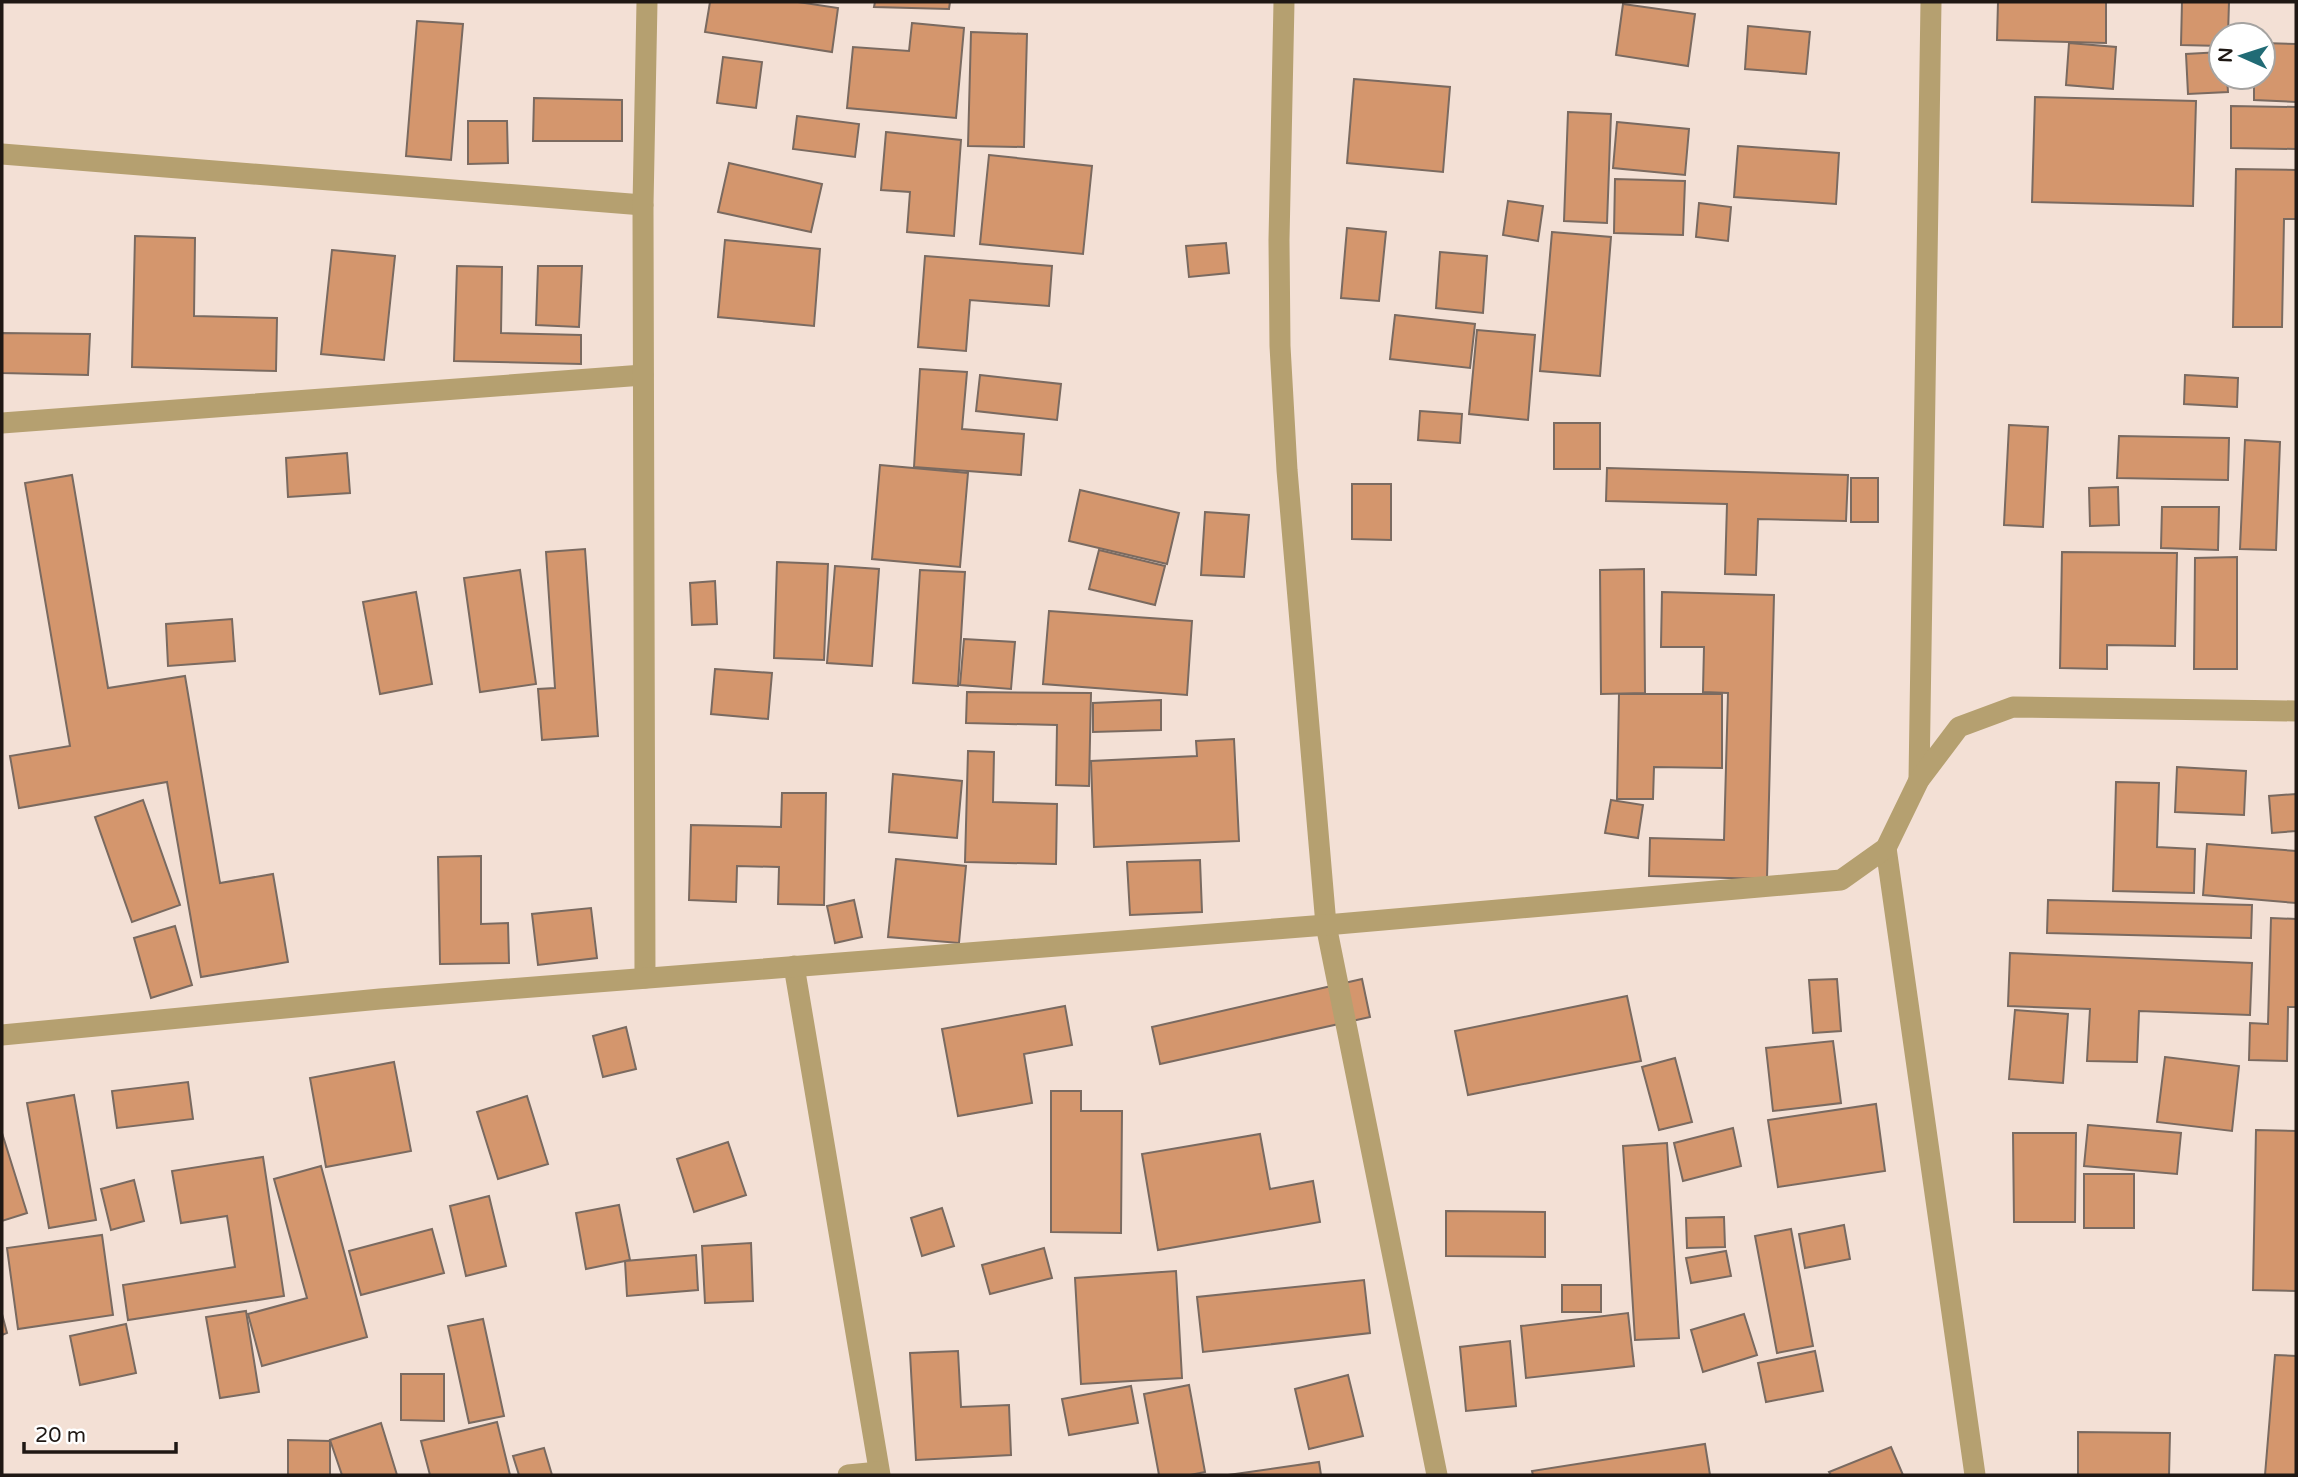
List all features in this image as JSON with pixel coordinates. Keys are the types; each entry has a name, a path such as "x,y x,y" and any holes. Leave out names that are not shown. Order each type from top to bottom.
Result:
{"street":[{"path":"645,978 643,205 647,2"},
{"path":"1284,2 1279,240 1280,346 1288,484 1326,925 1437,1475"},
{"path":"1919,780 1931,2"},
{"path":"2,154 643,205"},
{"path":"2,424 643,375"},
{"path":"2,1035 380,999 1326,925 1841,880 1885,848 1919,780 1959,727 2013,707 2296,711"},
{"path":"1885,848 1975,1475"},
{"path":"794,966 880,1474 848,1475"}],"building":[{"path":"710,2 798,2 838,8 832,52 705,32"},
{"path":"875,2 950,2 949,9 874,7"},
{"path":"1998,2 2106,2 2106,43 1997,40"},
{"path":"2182,2 2229,2 2228,21 2207,21 2207,46 2181,45"},
{"path":"1623,4 1695,14 1688,66 1616,55"},
{"path":"417,21 463,24 451,160 406,156"},
{"path":"912,23 964,28 956,118 847,108 853,47 909,51"},
{"path":"1748,26 1810,32 1806,74 1745,69"},
{"path":"971,32 1027,34 1024,147 968,146"},
{"path":"2069,43 2116,47 2113,89 2066,85"},
{"path":"2277,43 2296,44 2296,102 2254,100 2254,91 2277,91"},
{"path":"2207,53 2207,91 2228,92 2188,94 2186,54"},
{"path":"723,57 762,62 756,108 717,103"},
{"path":"1354,79 1450,87 1443,172 1347,163"},
{"path":"2035,97 2196,101 2193,206 2032,202"},
{"path":"534,98 622,100 622,141 533,141"},
{"path":"2231,106 2296,107 2296,149 2231,148"},
{"path":"1568,112 1611,114 1607,223 1564,221"},
{"path":"797,116 859,124 855,157 793,149"},
{"path":"468,121 507,121 508,163 468,164"},
{"path":"1617,122 1689,129 1685,175 1613,168"},
{"path":"886,132 961,140 954,236 907,232 910,192 881,190"},
{"path":"1738,146 1839,153 1836,204 1734,197"},
{"path":"989,155 1092,166 1083,254 980,244"},
{"path":"729,163 822,184 811,232 718,212"},
{"path":"2236,169 2296,170 2296,219 2284,219 2282,327 2233,327"},
{"path":"1615,179 1685,181 1683,235 1614,233"},
{"path":"1508,201 1543,206 1538,241 1503,235"},
{"path":"1699,203 1731,207 1728,241 1696,237"},
{"path":"1347,228 1386,232 1379,301 1341,298"},
{"path":"1552,232 1611,237 1600,376 1540,371"},
{"path":"135,236 195,238 194,316 277,318 276,371 132,367"},
{"path":"725,240 820,249 814,326 718,317"},
{"path":"1226,243 1229,273 1189,277 1186,246"},
{"path":"332,250 395,256 384,360 321,354"},
{"path":"1440,252 1487,256 1483,313 1436,308"},
{"path":"925,256 1052,266 1049,306 970,300 966,351 918,347"},
{"path":"457,266 502,267 501,333 581,335 581,364 454,361"},
{"path":"538,266 582,266 579,327 536,325"},
{"path":"1395,315 1475,324 1470,368 1390,359"},
{"path":"1477,330 1535,335 1528,420 1469,414"},
{"path":"2,333 90,334 88,375 2,373"},
{"path":"920,369 967,372 962,429 1024,434 1021,475 914,467"},
{"path":"980,375 1061,384 1057,420 976,411"},
{"path":"2185,375 2238,378 2237,407 2184,404"},
{"path":"1420,411 1462,414 1460,443 1418,440"},
{"path":"1554,423 1600,423 1600,469 1554,469"},
{"path":"2009,425 2048,427 2043,527 2004,525"},
{"path":"2119,436 2229,438 2228,480 2117,478"},
{"path":"2245,440 2280,442 2276,550 2240,549"},
{"path":"347,453 350,493 288,497 286,458"},
{"path":"880,465 968,473 960,567 872,559"},
{"path":"1607,468 1848,475 1846,521 1758,519 1756,575 1725,574 1727,504 1606,501"},
{"path":"72,475 108,688 185,676 220,883 273,874 288,962 201,977 167,782 19,808 10,756 70,746 25,483"},
{"path":"1851,478 1878,478 1878,522 1851,522"},
{"path":"1352,484 1391,484 1391,540 1352,539"},
{"path":"2118,487 2119,525 2090,526 2089,488"},
{"path":"1080,490 1179,513 1167,564 1069,541"},
{"path":"2162,507 2219,507 2218,550 2161,548"},
{"path":"1205,512 1249,515 1244,577 1201,575"},
{"path":"585,549 598,736 542,740 538,689 555,688 546,552"},
{"path":"1099,550 1165,566 1155,605 1089,589"},
{"path":"2062,552 2177,553 2175,646 2107,645 2107,669 2060,668"},
{"path":"2237,557 2237,669 2194,669 2195,558"},
{"path":"777,562 828,564 824,660 774,658"},
{"path":"835,566 879,569 872,666 827,663"},
{"path":"1644,569 1645,693 1601,694 1600,570"},
{"path":"520,570 536,684 480,692 464,578"},
{"path":"920,570 965,572 958,686 913,683"},
{"path":"715,581 717,624 692,625 690,583"},
{"path":"416,592 432,684 380,694 363,602"},
{"path":"1662,592 1774,595 1767,879 1649,876 1650,838 1724,840 1728,693 1703,692 1704,647 1661,647"},
{"path":"1049,611 1192,621 1187,695 1043,684"},
{"path":"232,619 235,661 168,666 166,624"},
{"path":"964,639 1015,642 1011,689 960,685"},
{"path":"715,669 772,673 768,719 711,714"},
{"path":"967,692 1091,693 1089,786 1056,785 1057,725 966,723"},
{"path":"1619,694 1722,694 1722,768 1654,767 1653,799 1617,799"},
{"path":"1161,700 1161,730 1093,732 1093,703"},
{"path":"1234,739 1239,841 1094,847 1091,761 1197,756 1196,741"},
{"path":"968,751 994,752 993,802 1057,804 1056,864 965,862"},
{"path":"2177,767 2246,771 2244,815 2175,812"},
{"path":"893,774 962,781 957,838 889,832"},
{"path":"2116,782 2159,783 2157,847 2195,849 2194,893 2113,891"},
{"path":"782,793 826,793 824,905 778,904 779,867 737,866 736,902 689,900 691,825 781,827"},
{"path":"2296,794 2296,831 2272,833 2269,796"},
{"path":"143,800 180,905 132,922 95,817"},
{"path":"1611,800 1643,805 1638,838 1605,833"},
{"path":"2207,844 2296,851 2296,903 2203,895"},
{"path":"481,856 481,924 508,923 509,963 440,964 438,857"},
{"path":"896,859 966,866 959,943 888,937"},
{"path":"1200,860 1202,912 1130,915 1127,862"},
{"path":"854,900 862,937 835,943 827,906"},
{"path":"2048,900 2252,905 2251,938 2047,933"},
{"path":"591,908 597,958 538,965 532,914"},
{"path":"2271,918 2296,919 2296,1007 2288,1007 2287,1061 2249,1060 2250,1023 2268,1024"},
{"path":"175,926 192,985 151,998 134,938"},
{"path":"2010,953 2252,963 2250,1015 2139,1011 2137,1062 2087,1061 2090,1009 2008,1006"},
{"path":"1362,979 1370,1017 1160,1064 1152,1027"},
{"path":"1837,979 1841,1031 1813,1033 1809,980"},
{"path":"1627,996 1641,1061 1468,1095 1455,1031"},
{"path":"1065,1006 1072,1045 1024,1054 1032,1103 958,1116 942,1029"},
{"path":"2015,1010 2068,1014 2063,1083 2009,1079"},
{"path":"626,1027 636,1069 603,1077 593,1036"},
{"path":"1833,1041 1841,1103 1773,1111 1766,1048"},
{"path":"2165,1057 2239,1066 2232,1131 2157,1122"},
{"path":"1675,1058 1692,1122 1659,1130 1642,1067"},
{"path":"394,1062 411,1151 326,1167 310,1078"},
{"path":"188,1082 193,1119 117,1128 112,1091"},
{"path":"1051,1091 1081,1091 1081,1111 1122,1111 1121,1233 1051,1232"},
{"path":"74,1095 96,1220 49,1228 27,1103"},
{"path":"527,1096 548,1164 498,1179 477,1112"},
{"path":"1876,1104 1885,1171 1778,1187 1768,1120"},
{"path":"2088,1125 2181,1133 2177,1174 2084,1166"},
{"path":"1733,1128 1741,1166 1683,1181 1674,1143"},
{"path":"2256,1130 2296,1131 2296,1291 2253,1290"},
{"path":"2,1133 27,1213 2,1221"},
{"path":"2013,1133 2076,1133 2075,1222 2014,1222"},
{"path":"1260,1134 1270,1189 1313,1181 1320,1222 1158,1250 1142,1154"},
{"path":"728,1142 746,1195 694,1212 677,1159"},
{"path":"1667,1143 1679,1338 1635,1340 1623,1146"},
{"path":"263,1157 284,1296 128,1320 123,1285 235,1267 227,1216 181,1223 172,1171"},
{"path":"321,1166 367,1337 262,1366 248,1314 307,1298 274,1179"},
{"path":"2084,1174 2134,1174 2134,1228 2084,1228"},
{"path":"134,1180 144,1221 111,1230 101,1189"},
{"path":"489,1196 506,1266 466,1276 450,1206"},
{"path":"619,1205 630,1260 586,1269 576,1213"},
{"path":"942,1208 954,1246 922,1256 911,1218"},
{"path":"1446,1211 1545,1212 1545,1257 1446,1256"},
{"path":"1724,1217 1725,1247 1687,1248 1686,1218"},
{"path":"1844,1225 1850,1259 1805,1268 1799,1234"},
{"path":"432,1229 444,1273 361,1295 349,1251"},
{"path":"1791,1229 1813,1346 1777,1353 1755,1236"},
{"path":"102,1235 113,1315 18,1329 7,1248"},
{"path":"751,1243 753,1301 705,1303 702,1246"},
{"path":"1044,1248 1052,1278 990,1294 982,1265"},
{"path":"1726,1251 1731,1276 1691,1283 1686,1258"},
{"path":"696,1255 698,1290 627,1296 625,1261"},
{"path":"1176,1271 1182,1378 1081,1384 1075,1278"},
{"path":"1364,1280 1370,1333 1203,1352 1197,1297"},
{"path":"1562,1285 1601,1285 1601,1312 1562,1312"},
{"path":"246,1311 259,1392 220,1398 206,1317"},
{"path":"1628,1313 1634,1366 1526,1378 1521,1326"},
{"path":"2,1314 7,1333 2,1335"},
{"path":"1744,1314 1757,1355 1703,1372 1691,1330"},
{"path":"483,1319 504,1416 469,1423 448,1326"},
{"path":"126,1324 136,1373 80,1385 70,1336"},
{"path":"1510,1341 1516,1406 1466,1411 1460,1347"},
{"path":"958,1351 961,1407 1009,1405 1011,1455 916,1460 910,1353"},
{"path":"1815,1351 1823,1391 1766,1402 1758,1363"},
{"path":"2275,1355 2296,1356 2296,1475 2265,1475"},
{"path":"401,1374 444,1374 444,1421 401,1420"},
{"path":"1348,1375 1363,1436 1309,1449 1295,1389"},
{"path":"1189,1385 1205,1472 1159,1475 1144,1394"},
{"path":"1131,1386 1138,1423 1069,1435 1062,1399"},
{"path":"497,1422 510,1475 430,1475 421,1441"},
{"path":"381,1423 397,1475 342,1475 330,1440"},
{"path":"2078,1432 2170,1433 2169,1475 2078,1475"},
{"path":"288,1440 330,1441 330,1475 288,1475"},
{"path":"1705,1444 1710,1475 1533,1475 1532,1471"},
{"path":"1891,1447 1903,1475 1831,1475 1829,1472"},
{"path":"544,1448 552,1475 519,1475 513,1456"},
{"path":"1319,1462 1321,1475 1228,1475"}]}
